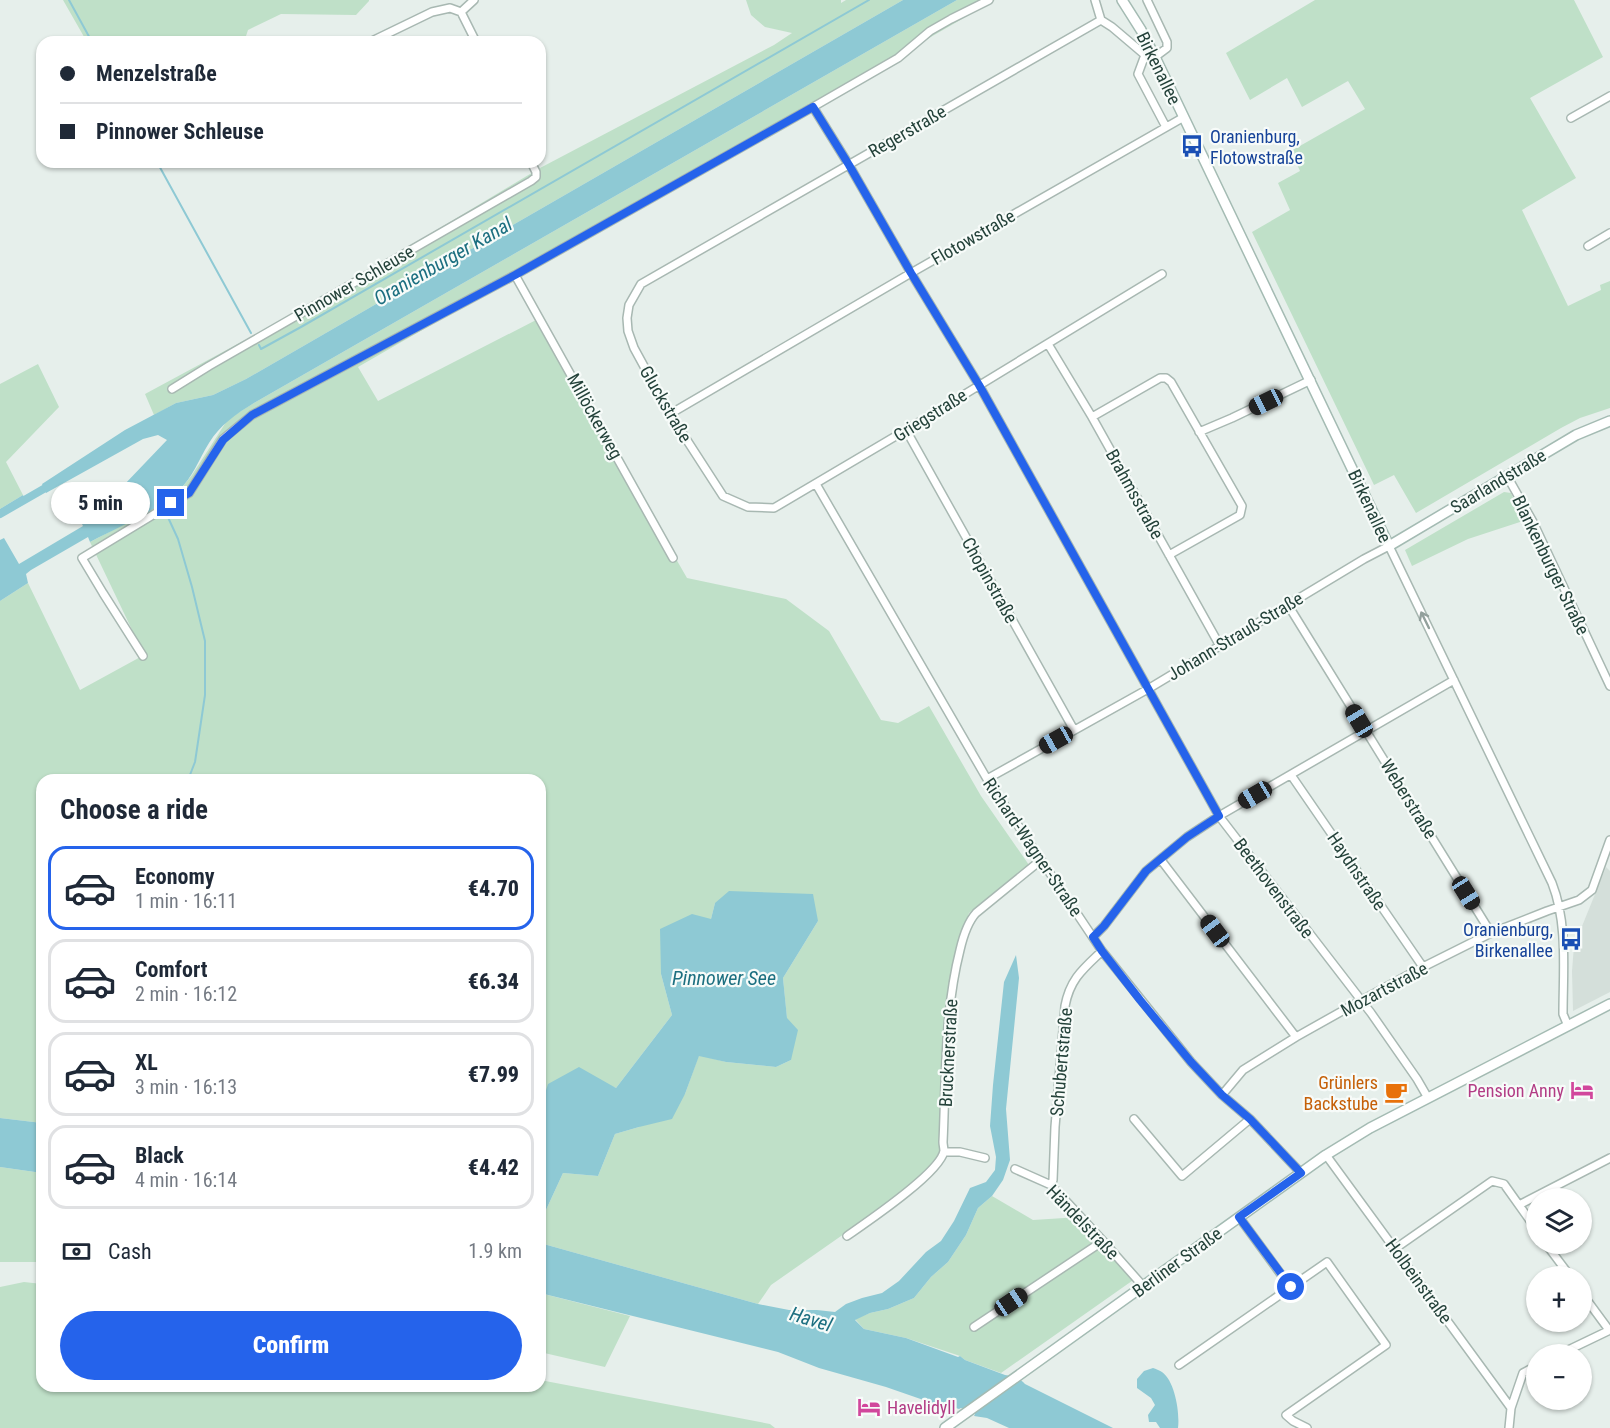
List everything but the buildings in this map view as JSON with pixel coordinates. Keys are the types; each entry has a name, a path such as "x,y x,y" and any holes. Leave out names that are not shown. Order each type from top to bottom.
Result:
{"street":[{"path":"461,12 474,0"},
{"path":"143,656 82,558 189,493 223,440 252,415 515,275 898,58 930,31 989,0"},
{"path":"1095,0 1101,20 1151,54"},
{"name":"Birkenallee","path":"1122,0 1141,30 1184,117 1549,877 1560,907 1563,930 1563,1014 1568,1026"},
{"path":"1147,0 1167,42 1167,48 1151,54 1138,74 1166,127"},
{"path":"382,36 432,12 450,8 461,12 473,36"},
{"name":"Regerstraße","path":"629,305 641,284 1101,20"},
{"path":"1571,118 1610,96"},
{"name":"Beethovenstraße","path":"813,107 979,385 1219,816 1360,1001 1428,1098"},
{"name":"Flotowstraße","path":"670,414 1184,117"},
{"name":"Pinnower Schleuse","path":"172,389 510,193 536,177 534,168"},
{"path":"1588,246 1610,233"},
{"name":"Griegstraße","path":"723,496 748,507 774,508 1162,274"},
{"name":"Millöckerweg","path":"515,275 673,558"},
{"name":"Gluckstraße","path":"629,305 628,332 634,348 670,414 723,496"},
{"name":"Brahmsstraße","path":"1048,344 1092,417 1220,646"},
{"path":"1092,417 1160,378 1166,378 1171,382 1242,506 1240,515 1169,555"},
{"path":"1199,432 1311,380"},
{"name":"Saarlandstraße","path":"1389,546 1576,435 1609,423"},
{"name":"Chopinstraße","path":"906,430 1074,730"},
{"name":"Blankenburger Straße","path":"1507,476 1533,522 1610,686"},
{"name":"Richard-Wagner-Straße","path":"816,484 987,779 1102,951 1172,1040 1222,1095 1250,1119 1301,1173"},
{"name":"Johann-Strauß-Straße","path":"987,779 1148,689 1389,546"},
{"name":"Weberstraße","path":"1288,605 1491,933"},
{"path":"1093,937 1146,871 1187,837 1219,816 1454,680"},
{"name":"Haydnstraße","path":"1291,775 1423,967"},
{"path":"1560,907 1579,900 1592,890 1610,840"},
{"name":"Brucknerstraße","path":"944,1152 951,993 962,944 969,923 976,913 1041,860"},
{"path":"1161,860 1296,1037"},
{"name":"Mozartstraße","path":"1222,1095 1243,1070 1360,1001 1491,933 1560,907"},
{"name":"Schubertstraße","path":"1051,1185 1067,994 1076,977 1102,951"},
{"name":"Berliner Straße","path":"949,1425 1326,1155 1370,1128 1610,1004"},
{"path":"1134,1119 1182,1176 1250,1119"},
{"path":"847,1236 915,1185 937,1163 944,1152 960,1152 985,1158"},
{"name":"Holbeinstraße","path":"1326,1155 1511,1408"},
{"path":"1519,1205 1610,1158"},
{"name":"Händelstraße","path":"1015,1169 1051,1185 1143,1286"},
{"path":"1396,1248 1492,1181 1504,1184 1526,1215"},
{"path":"1239,1217 1291,1287"},
{"path":"974,1327 1103,1241"},
{"path":"1179,1365 1327,1262 1386,1345 1286,1415 1307,1428"},
{"path":"1580,1344 1609,1330 1592,1307"},
{"path":"1509,1428 1511,1408 1523,1373 1526,1371"}],"shaded area":[{"path":"1606,867 1610,871 1610,992 1573,1011 1574,946"}],"green space":[{"path":"63,0 369,0 356,15 281,14 248,30 246,36 84,36"},
{"path":"746,0 841,0 841,3 846,0 903,0 246,379 213,395 176,403 154,415 145,394 245,340 263,334 540,168 546,168 546,165 774,45 792,33 765,27 751,15"},
{"path":"957,0 995,0 358,367 378,401 538,319 687,578 786,599 829,631 881,720 898,723 929,706 981,796 1029,865 969,913 951,969 944,1039 940,1149 935,1162 894,1199 771,1285 758,1304 546,1245 546,1210 563,1173 598,1176 615,1134 639,1127 685,1094 699,1055 726,1062 776,1067 791,1060 783,978 818,921 715,903 711,919 661,974 672,1015 616,1088 606,1084 546,1112 546,774 36,774 36,1122 0,1118 0,601 28,583 80,690 144,655 90,542 149,511 180,490 228,419"},
{"path":"1315,0 1574,0 1603,57 1530,98 1576,178 1522,210 1568,306 1601,290 1600,285 1610,281 1610,408 1580,418 1561,428 1416,513 1394,475 1374,485 1252,232 1290,210 1278,183 1300,171 1291,151 1365,109 1348,81 1302,107 1287,78 1250,100 1226,53"},
{"path":"38,364 59,407 6,462 23,495 0,509 0,384"},
{"path":"1504,492 1511,493 1523,521 1468,539 1412,566 1405,550"},
{"path":"0,1167 36,1172 36,1262 0,1262"},
{"path":"992,1196 1033,1220 1080,1217 1139,1276 1001,1373 906,1338 864,1329 855,1319 914,1298 931,1277 948,1262 966,1235 978,1208"},
{"path":"24,1282 36,1283 36,1392 546,1392 546,1381 770,1424 775,1428 0,1428 0,1287"},
{"path":"546,1295 630,1316 605,1367 546,1353"}],"water":[{"path":"903,0 957,0 247,407 218,431 188,479 169,498 148,512 90,542 88,537 31,570 26,574 28,583 0,601 0,540 4,538 19,564 83,526 79,518 123,486 167,440 158,435 143,439 46,493 42,484 125,430 176,403 213,395 246,379"},
{"path":"23,495 26,502 0,518 0,509"},
{"name":"Pinnower See","path":"729,891 813,894 818,921 783,978 787,1018 798,1030 791,1060 776,1067 726,1062 699,1056 685,1094 672,1119 615,1134 598,1176 563,1173 546,1210 546,1090 548,1084 579,1067 616,1088 672,1015 661,974 660,929 692,914 711,919 715,903"},
{"name":"Havel","path":"1016,955 1019,978 1006,1109 1010,1160 1003,1180 992,1196 978,1208 966,1235 948,1262 931,1277 914,1298 855,1320 864,1329 906,1338 1021,1380 1113,1428 1009,1428 987,1418 974,1416 975,1414 961,1408 938,1405 819,1368 778,1352 546,1294 546,1245 758,1304 789,1310 835,1312 846,1304 882,1293 899,1281 926,1252 941,1241 954,1221 970,1188 986,1182 995,1170 996,1157 990,1126 1004,982"},
{"path":"0,1118 36,1122 36,1172 0,1167"},
{"path":"1153,1368 1161,1371 1170,1382 1177,1406 1178,1428 1160,1428 1156,1422 1149,1422 1148,1415 1155,1405 1151,1398 1137,1388 1137,1379 1144,1371"}],"waterway":[{"path":"69,0 89,36"},
{"name":"Oranienburger Kanal","path":"259,345 261,349 301,327 869,0"},
{"path":"160,168 251,333"},
{"path":"0,514 54,483"},
{"path":"166,513 178,539 205,641 205,695 195,762 190,774"}],"place":[{"name":"Oranienburg, Flotowstraße","path":"1192,146"},
{"name":"Oranienburg, Birkenallee","path":"1571,939"},
{"name":"Pension Anny","path":"1582,1090"},
{"name":"Grünlers Backstube","path":"1396,1092"},
{"name":"Havelidyll","path":"869,1407"}],"route":[{"path":"171,503 189,493 223,440 252,415 515,275 813,107 979,385 1219,816 1187,837 1146,871 1093,937 1140,1000 1191,1062 1301,1173 1239,1217 1291,1287"}]}
